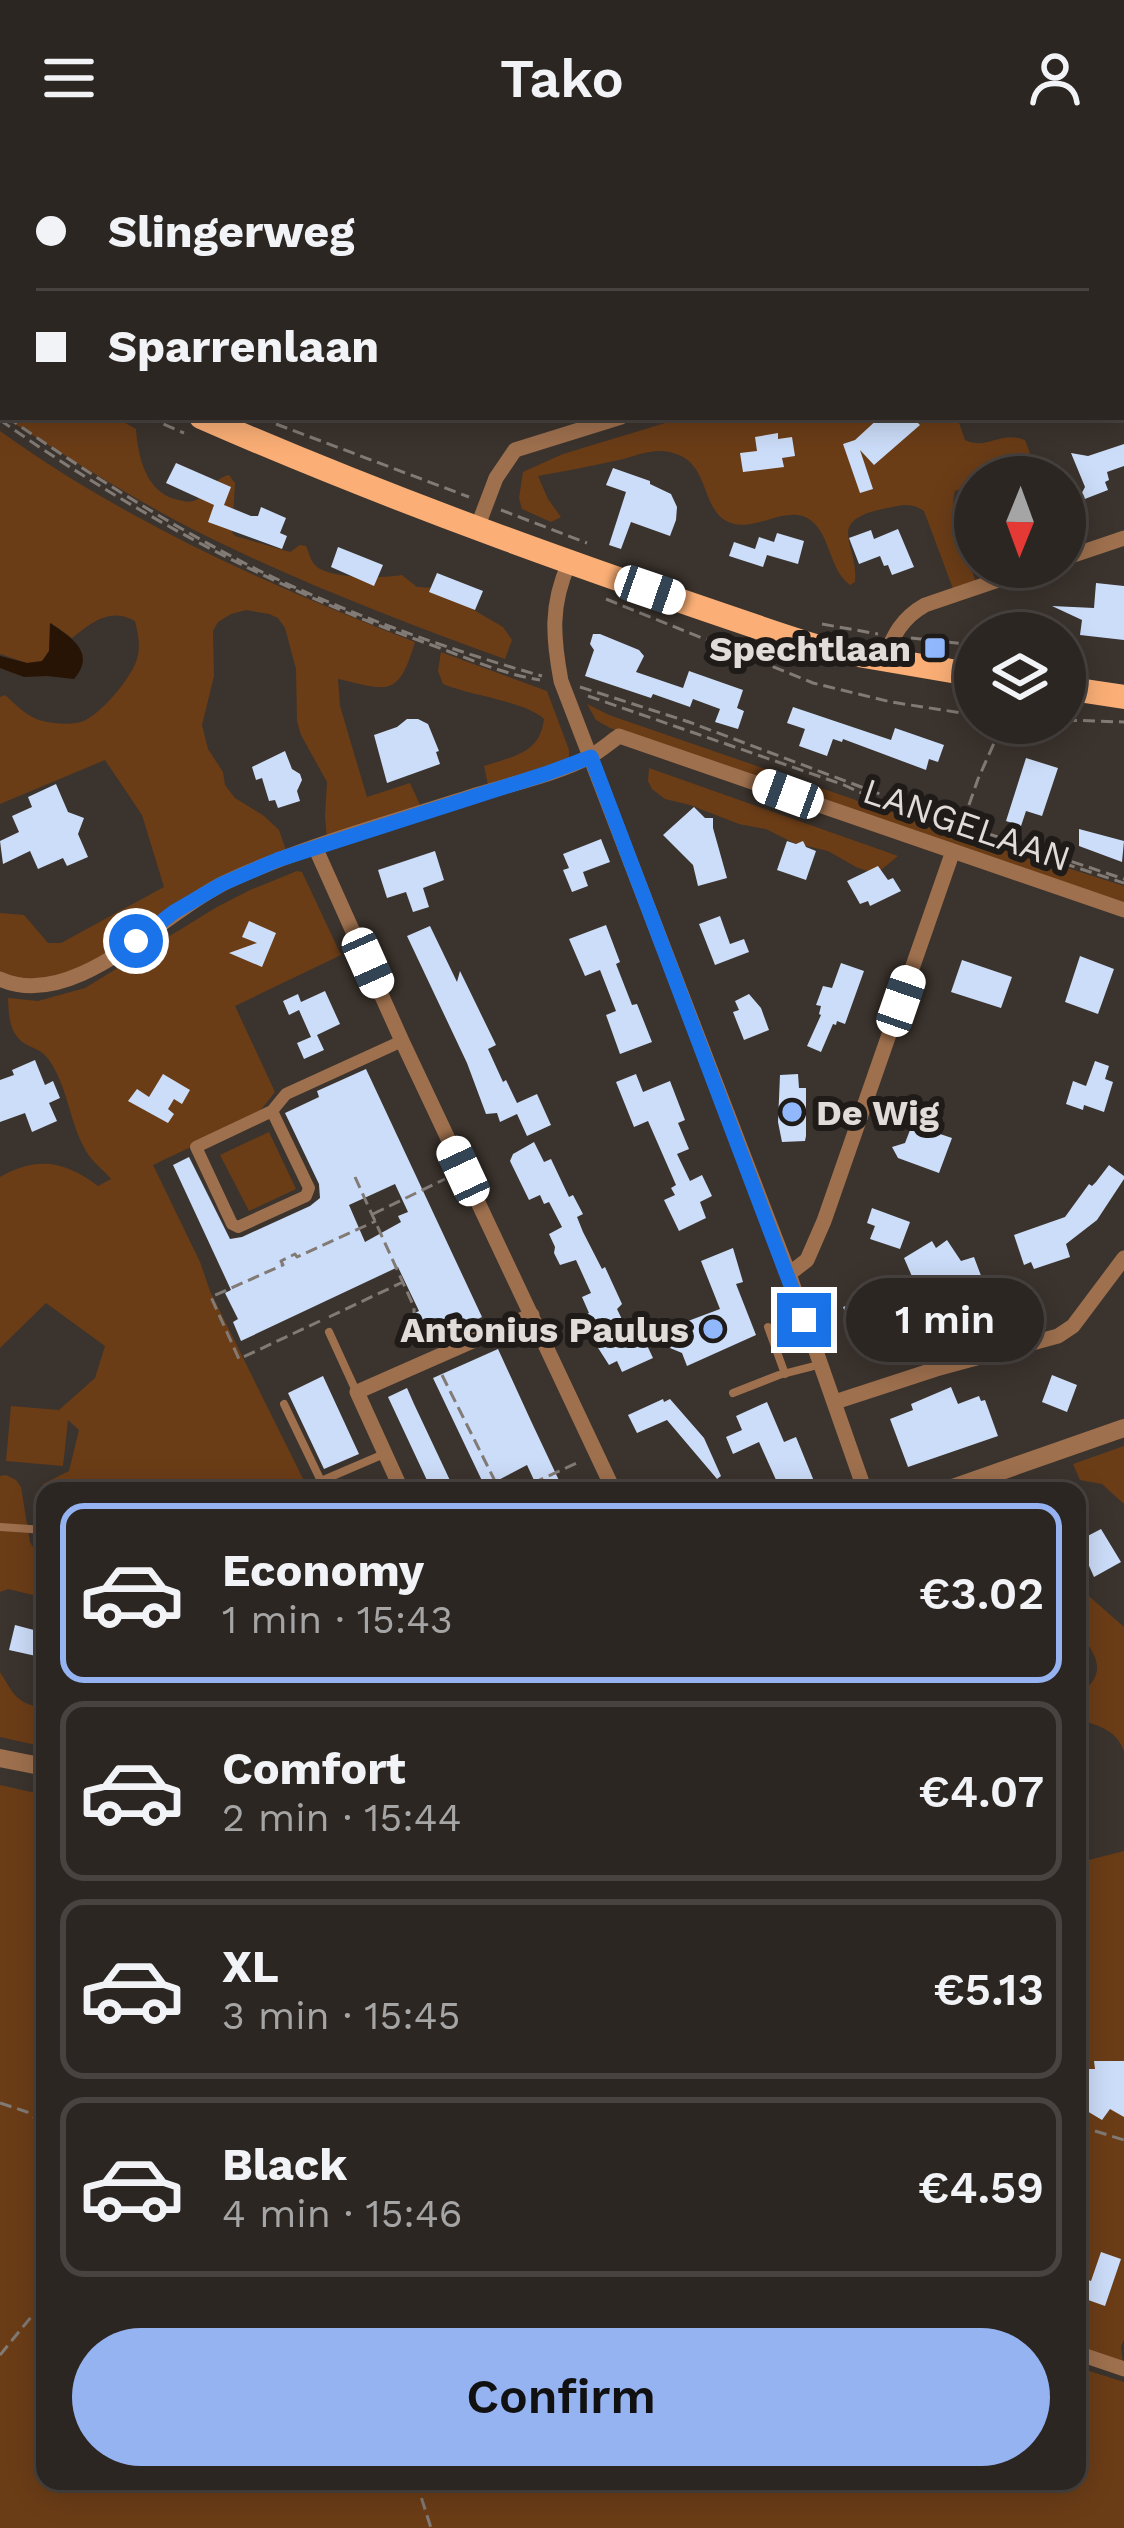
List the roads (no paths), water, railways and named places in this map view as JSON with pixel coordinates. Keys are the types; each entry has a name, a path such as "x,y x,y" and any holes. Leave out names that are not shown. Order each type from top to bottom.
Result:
{"main road":[{"path":"208,420 260,443 481,516 569,563 802,642 888,648 954,668"},
{"path":"1086,691 1124,697"}],"street":[{"path":"481,516 496,478 515,450 611,420"},
{"path":"1086,551 1124,538"},
{"path":"569,563 561,582 553,638 562,681 789,1274 862,1482"},
{"path":"888,648 905,618 925,605 975,588"},
{"name":"LANGELAAN","path":"591,757 619,736 1124,910"},
{"path":"0,979 45,985 82,974 222,884 315,847 591,757"},
{"path":"315,847 610,1482"},
{"path":"789,1274 807,1260 824,1221 953,851"},
{"path":"272,1111 309,1188 306,1196 238,1227 232,1224 196,1147 272,1111 286,1094 402,1041"},
{"path":"836,1402 1058,1336 1072,1326 1124,1258"},
{"path":"398,1482 357,1392 532,1315"},
{"path":"970,1482 1124,1428"},
{"path":"0,1758 36,1765"},
{"path":"1086,2357 1124,2369"}],"lane":[{"path":"768,1327 784,1374"},
{"path":"328,1332 357,1392"},
{"path":"733,1393 820,1365"},
{"path":"284,1404 321,1481 384,1454"},
{"path":"0,1526 36,1529"}],"place":[{"name":"Spechtlaan","path":"935,648"},
{"name":"De Wig","path":"792,1112"},
{"name":"Antonius Paulus","path":"713,1329"}]}
